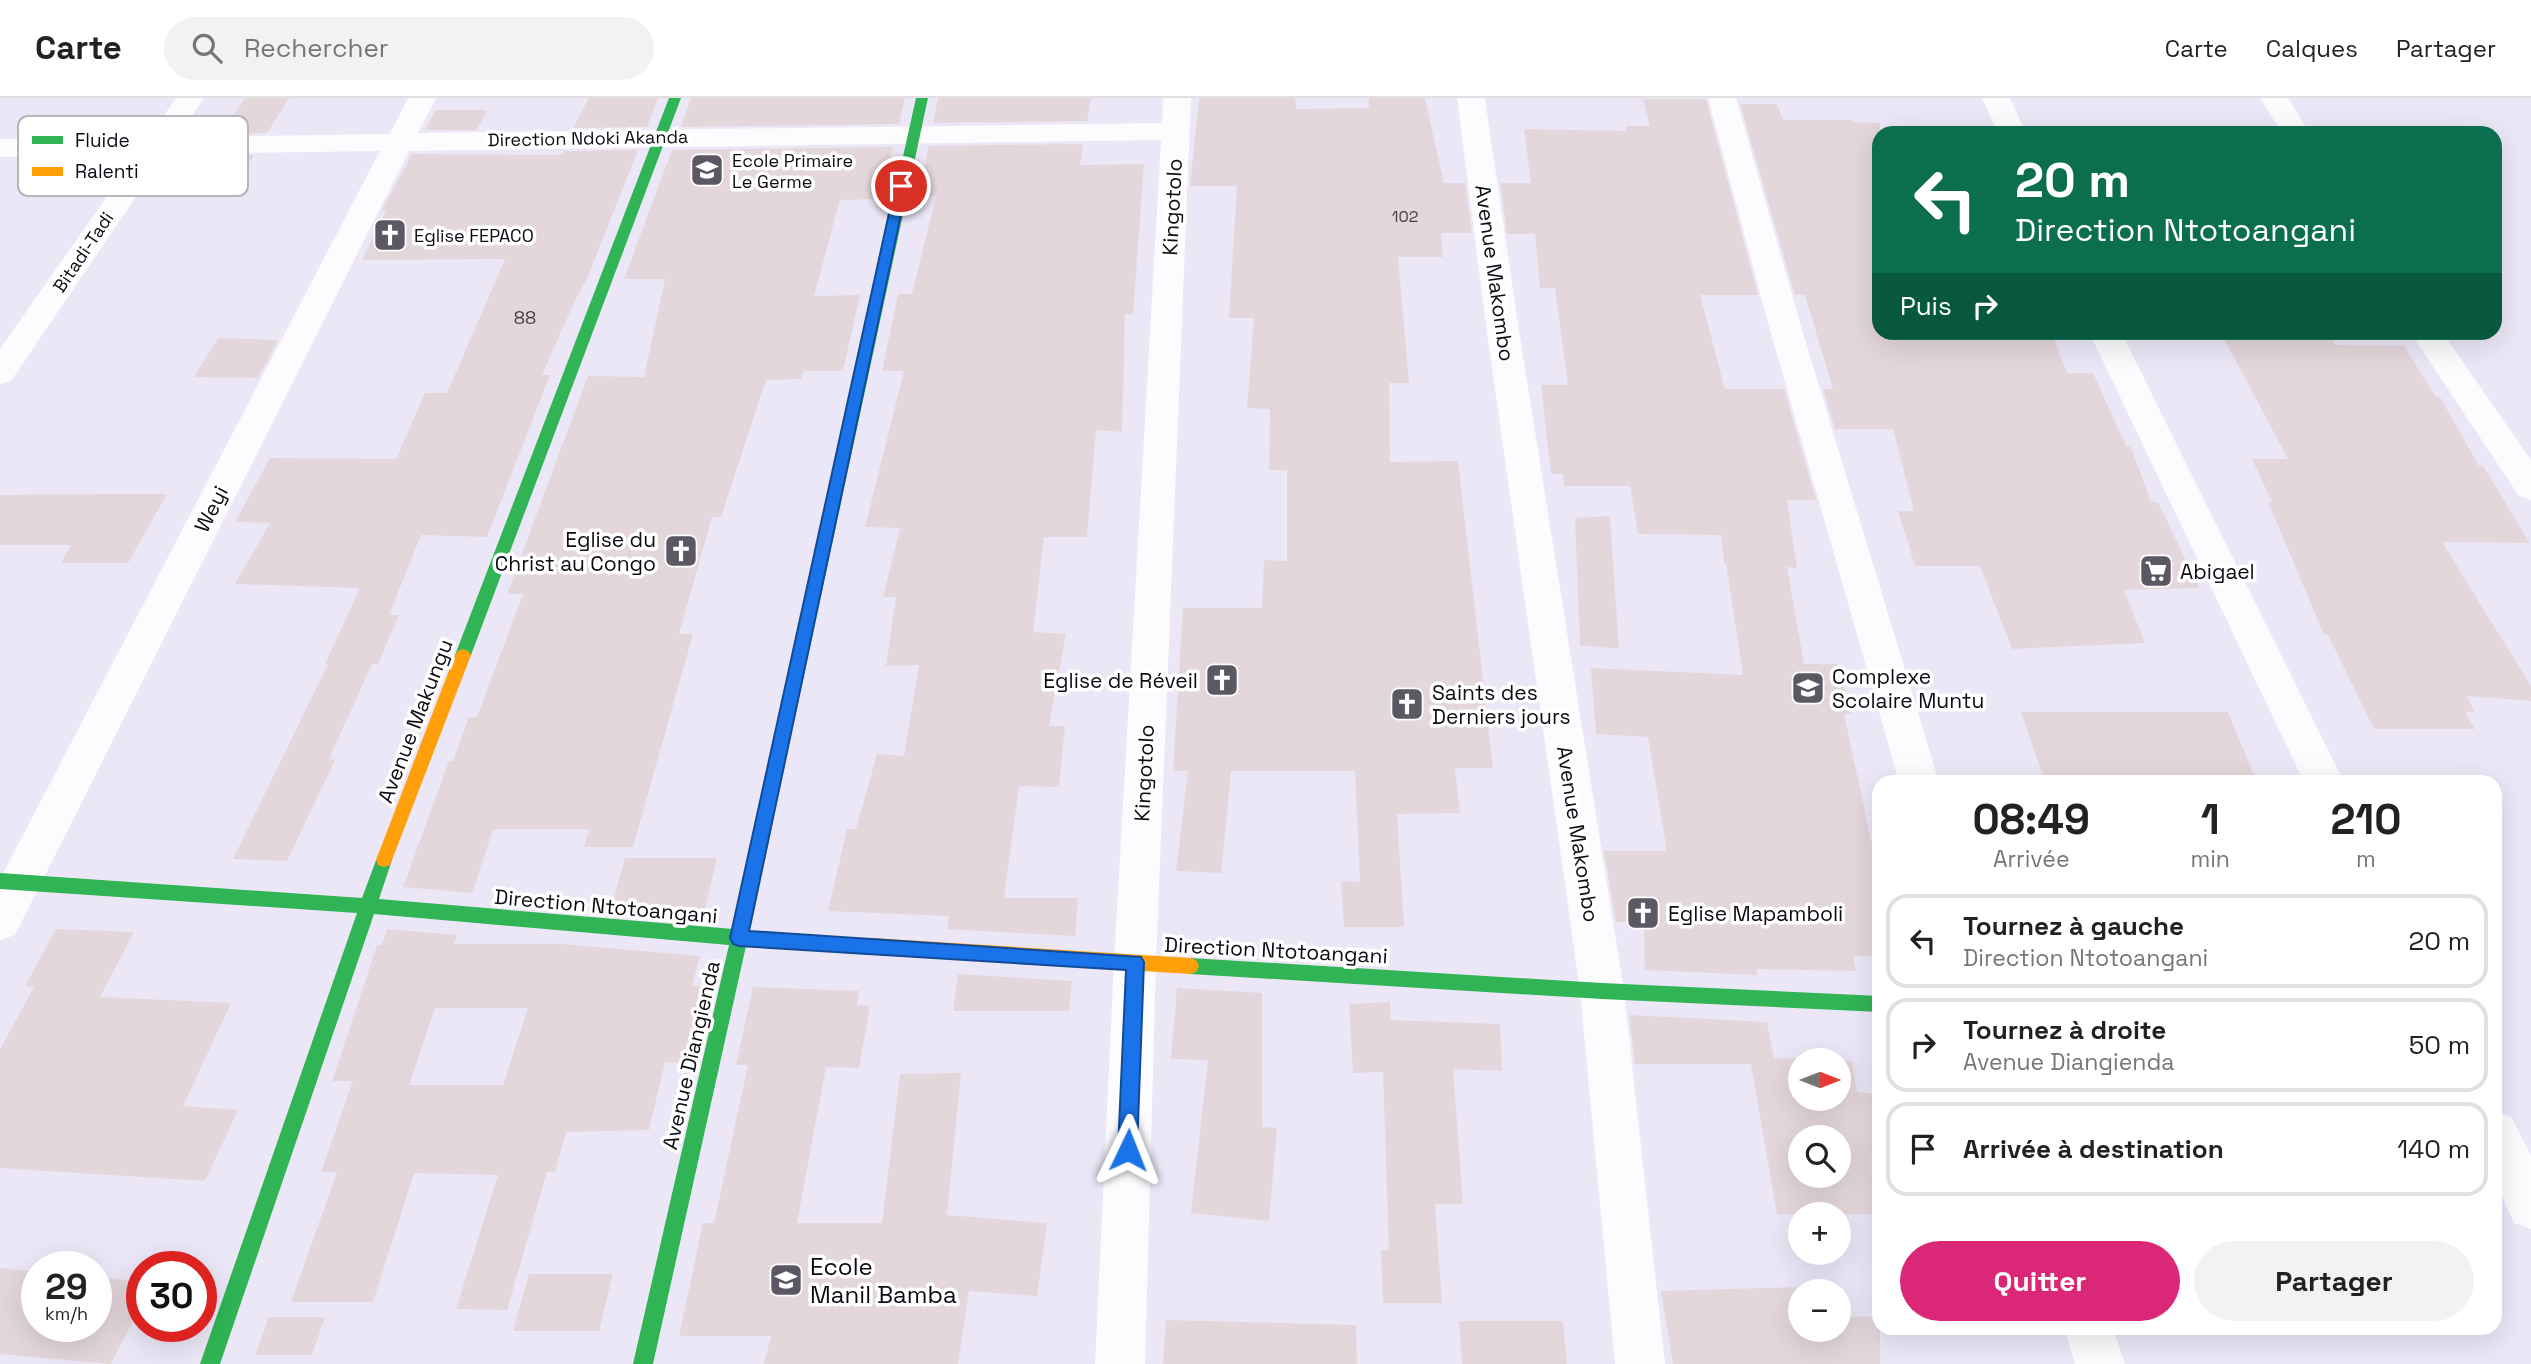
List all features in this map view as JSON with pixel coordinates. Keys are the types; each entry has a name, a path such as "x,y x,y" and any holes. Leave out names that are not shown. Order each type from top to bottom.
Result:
{"street":[{"name":"Bitadi-Tadi","path":"177,116 190,98"},
{"name":"Weyi","path":"0,921 10,881 422,98"},
{"name":"Avenue Makungu","path":"210,1364 367,906 675,98"},
{"name":"Avenue Diangienda","path":"643,1364 922,98"},
{"name":"Avenue Makombo","path":"1471,98 1503,332 1602,990 1640,1364"},
{"path":"1722,98 1784,323 1917,775"},
{"path":"1996,98 2009,126"},
{"path":"2274,98 2292,126"},
{"name":"Direction Ndoki Akanda","path":"248,144 913,133 1177,114"},
{"name":"Kingotolo","path":"1120,1364 1135,962 1177,114"},
{"name":"Direction Ndoki Akanda","path":"0,148 18,148"},
{"name":"Bitadi-Tadi","path":"0,373 122,196"},
{"path":"2109,340 2321,775"},
{"path":"2430,340 2531,487"},
{"name":"Direction Ntotoangani","path":"10,881 367,906 739,938 1602,990 1872,1003"},
{"path":"2502,1146 2531,1206"},
{"path":"2090,1335 2100,1364"}],"building":[{"path":"245,98 289,98 267,133 248,133 248,116 233,116"},
{"path":"589,98 658,98 647,127 573,128"},
{"path":"691,98 905,98 899,124 681,127"},
{"path":"938,98 1091,98 1087,121 933,123"},
{"path":"1199,98 1295,98 1297,109 1369,108 1369,98 1425,98 1444,183 1465,183 1472,233 1441,233 1443,257 1398,257 1409,383 1389,383 1390,462 1458,461 1493,768 1455,768 1460,813 1397,814 1404,927 1344,927 1341,881 1360,882 1355,771 1231,771 1221,873 1176,871 1188,771 1173,771 1183,608 1262,608 1264,560 1287,561 1287,470 1269,470 1270,409 1247,408 1254,318 1229,318 1237,186 1190,186"},
{"path":"1643,99 1706,99 1758,295 1700,295 1725,389 1784,389 1816,500 1787,500 1797,568 1787,567 1804,664 1838,664 1852,714 1844,714 1872,845 1872,956 1853,956 1856,971 1756,969 1758,975 1645,970 1644,922 1616,922 1604,851 1667,851 1648,737 1596,734 1591,668 1743,675 1726,563 1721,535 1638,534 1630,486 1564,486 1563,474 1551,474 1541,385 1568,385 1555,288 1540,288 1535,234 1507,234 1500,183 1531,183 1524,129 1627,131 1626,126 1650,126"},
{"path":"1740,104 1777,104 1783,120 1852,120 1880,123 1880,126 1872,126 1872,340 2054,340 2067,373 2093,373 2126,446 2131,447 2151,502 2158,502 2199,588 2124,590 2145,643 2012,649 1980,566 1915,566 1898,511 1914,511 1893,429 1835,429 1823,389 1833,389 1805,295 1795,295"},
{"path":"436,110 487,110 477,130 425,130"},
{"path":"1083,144 1080,165 1144,164 1133,314 1125,314 1122,432 1096,430 1087,537 1044,537 1033,632 1066,634 1049,726 1065,726 1059,787 1019,786 1004,898 1078,898 1075,936 947,929 949,916 828,911 847,829 856,829 877,754 904,756 919,665 886,666 896,597 883,597 900,528 865,527 904,371 882,371 898,294 912,294 936,196 918,197 929,146"},
{"path":"893,147 882,199 840,200 814,296 860,295 843,371 804,371 802,379 766,380 721,517 712,517 679,634 693,634 633,847 584,847 589,829 493,829 472,893 403,887 449,761 453,761 469,717 477,717 523,594 507,594 588,376 644,377 665,279 624,279 672,150"},
{"path":"638,150 587,279 542,375 550,375 487,537 421,535 389,615 399,615 378,664 372,664 329,759 335,760 287,861 233,859 328,664 325,664 360,588 235,584 270,523 235,522 270,458 396,459 425,393 447,393 505,259 362,260 386,210 382,210 412,154 563,155 564,151"},
{"path":"218,338 278,340 258,378 194,377"},
{"path":"2225,340 2332,340 2335,345 2404,346 2436,397 2440,397 2479,466 2483,466 2530,543 2442,542 2531,686 2531,701 2467,696 2475,712 2465,712 2475,729 2374,729 2328,635 2324,635 2268,502 2272,502 2252,459 2288,459"},
{"path":"167,494 128,563 61,563 71,545 0,545 0,495"},
{"path":"1610,516 1619,649 1580,645 1575,518"},
{"path":"2021,712 2228,712 2254,775 2043,775"},
{"path":"625,858 717,858 704,913 612,905"},
{"path":"56,929 134,932 100,997 231,1003 183,1106 238,1110 205,1181 0,1168 0,1049 34,987 25,986"},
{"path":"387,929 457,935 454,944 561,944 700,956 692,986 704,986 686,1063 665,1062 649,1130 566,1132 555,1172 547,1172 507,1310 456,1309 498,1175 414,1173 373,1302 291,1302 337,1172 321,1172 353,1081 332,1081 377,945 382,945","holes":["435,1008 528,1008 503,1085 409,1085"]},
{"path":"958,974 1072,981 1069,1011 953,1011"},
{"path":"753,987 859,991 857,1005 870,1006 859,1068 826,1067 797,1223 882,1223 900,1074 961,1073 947,1215 1047,1223 1037,1296 969,1291 958,1364 764,1364 771,1336 679,1336 703,1223 714,1223 748,1065 736,1065"},
{"path":"1177,988 1262,993 1262,1127 1277,1128 1269,1221 1191,1213 1208,1060 1171,1059"},
{"path":"1390,1002 1391,1020 1500,1024 1502,1071 1453,1069 1463,1204 1435,1204 1442,1303 1383,1303 1381,1250 1389,1250 1383,1072 1353,1073 1349,1004"},
{"path":"1629,1015 1767,1022 1774,1058 1788,1059 1788,1111 1852,1111 1852,1061 1857,1092 1872,1093 1872,1214 1851,1214 1851,1202 1788,1202 1788,1214 1777,1214 1751,1064 1635,1064"},
{"path":"0,1268 21,1270 21,1342 112,1342 112,1279 126,1280 126,1334 111,1364 0,1354"},
{"path":"529,1274 613,1274 599,1331 513,1331"},
{"path":"1788,1287 1788,1342 1851,1342 1851,1316 1872,1317 1872,1335 1880,1335 1880,1364 1673,1364 1661,1291"},
{"path":"269,1317 325,1317 312,1355 255,1355"},
{"path":"1166,1320 1356,1325 1357,1364 1163,1364"},
{"path":"1459,1321 1563,1321 1567,1364 1462,1364"}],"traffic: fast":[{"path":"463,655 675,98"},
{"path":"791,698 922,98"},
{"path":"210,1364 384,860"},
{"path":"0,881 367,906 739,938 874,946"},
{"path":"643,1364 743,921"},
{"path":"1190,966 1602,991 1872,1004"}],"traffic: slow":[{"path":"384,860 463,655"},
{"path":"743,921 791,698"},
{"path":"874,946 1190,966"}],"place":[{"name":"Ecole Primaire Le Germe","path":"707,170"},
{"name":"Eglise FEPACO","path":"390,235"},
{"name":"Eglise du Christ au Congo","path":"681,551"},
{"name":"Abigael","path":"2156,571"},
{"name":"Eglise de Réveil","path":"1222,680"},
{"name":"Complexe Scolaire Muntu","path":"1808,688"},
{"name":"Saints des Derniers jours","path":"1407,704"},
{"name":"Eglise Mapamboli","path":"1643,913"},
{"name":"Ecole Manil Bamba","path":"786,1280"}],"route":[{"path":"901,186 739,938 1135,962 1128,1150"}]}
